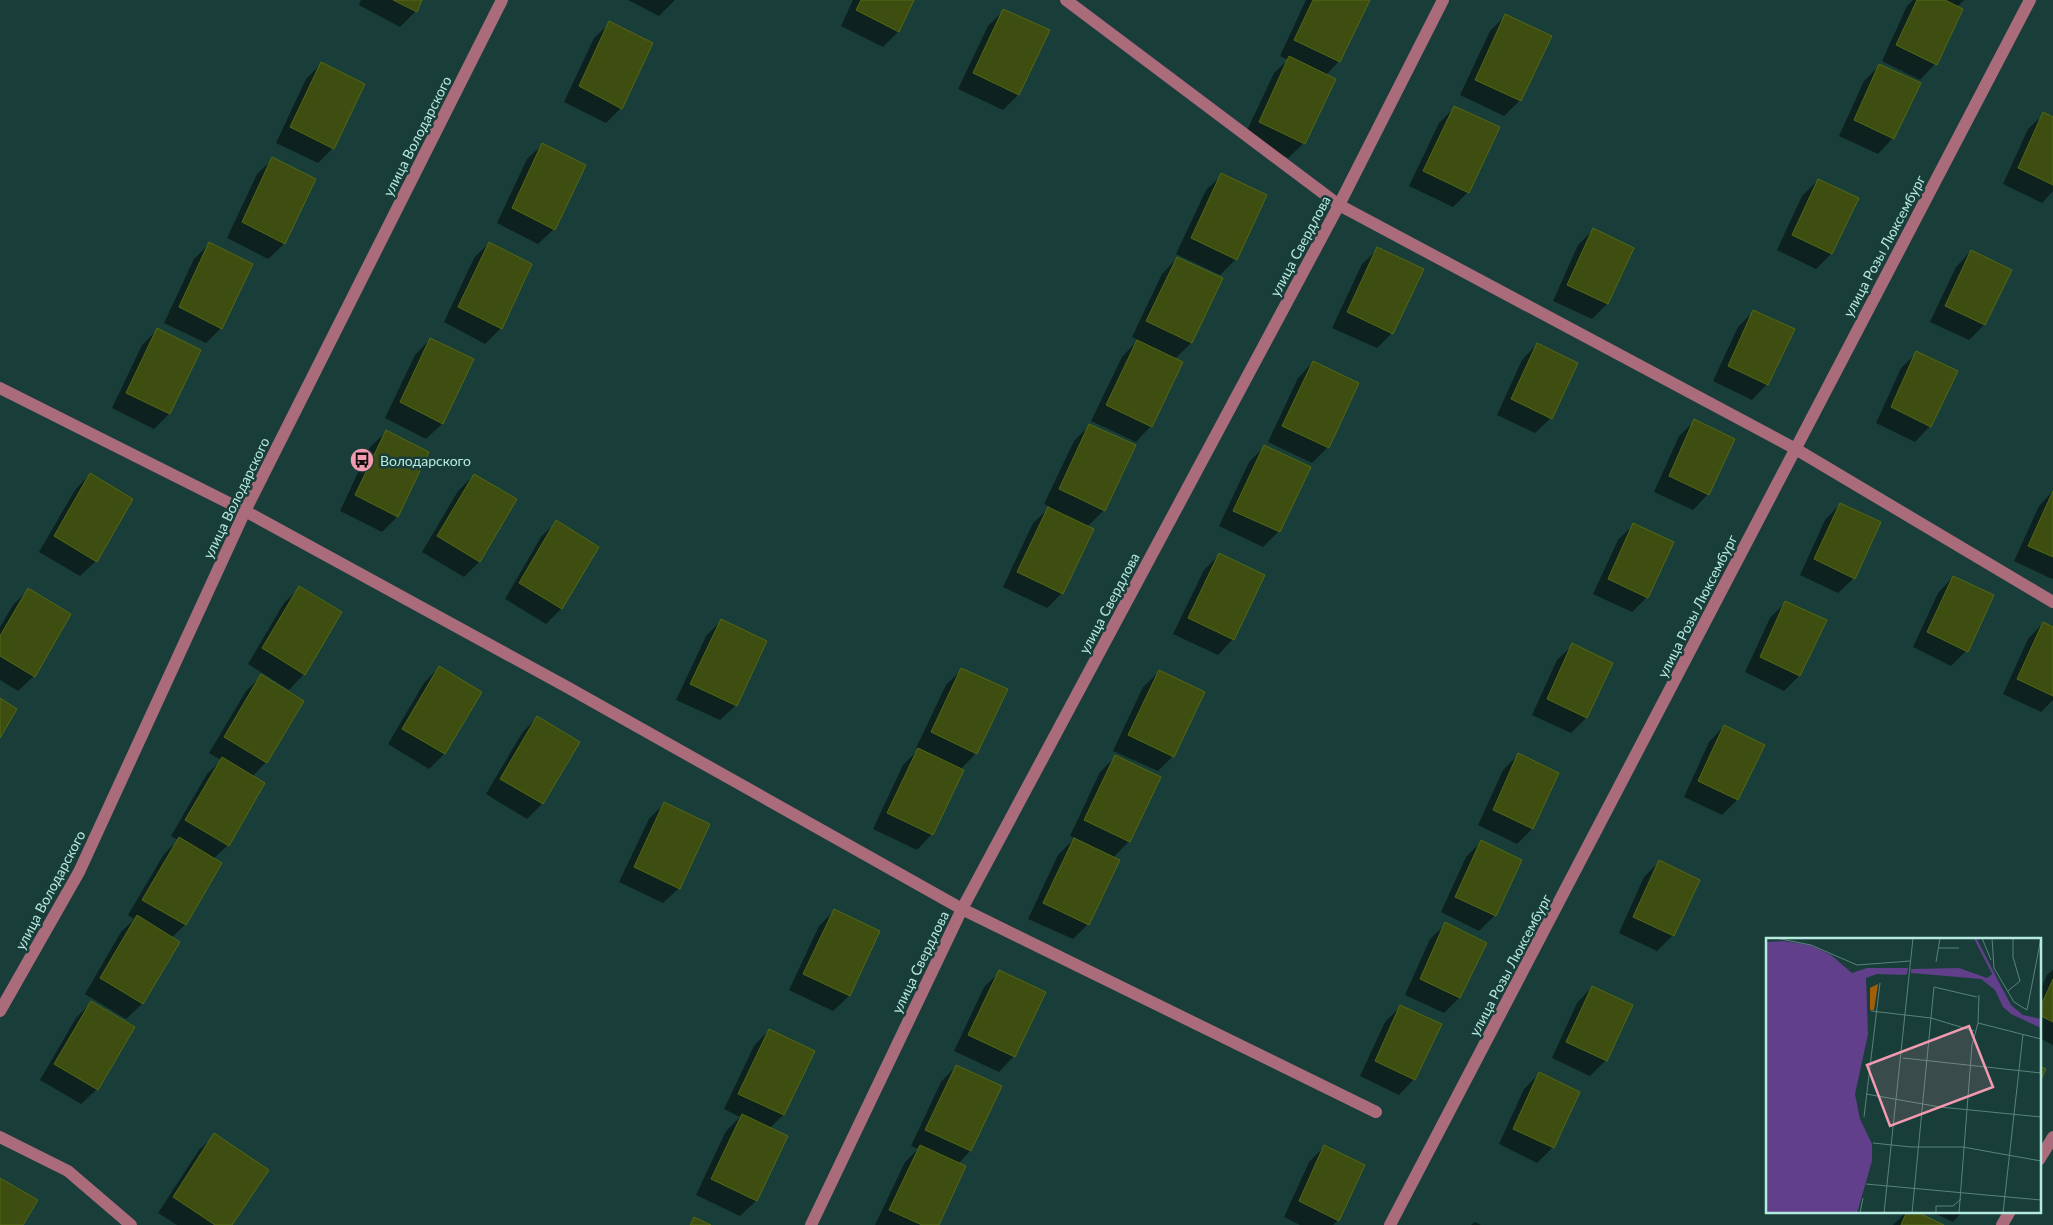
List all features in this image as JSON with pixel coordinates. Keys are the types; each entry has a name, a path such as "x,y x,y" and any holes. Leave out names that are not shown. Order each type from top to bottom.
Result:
{"street":[{"name":"улица Володарского","path":"0,1011 79,872 245,511 502,0"},
{"path":"1066,0 1339,204 1794,448 2053,602"},
{"name":"улица Свердлова","path":"811,1225 962,909 1339,204 1443,0"},
{"name":"улица Розы Люксембург","path":"1390,1225 1669,692 1794,448 2030,0"},
{"path":"0,388 245,511 567,687 962,909 1376,1112"},
{"path":"0,1136 68,1171 130,1225"},
{"path":"2040,1158 2053,1137"},
{"path":"2002,1225 2009,1212"}],"building":[{"path":"393,0 422,0 417,12"},
{"path":"861,0 914,0 899,32 856,10"},
{"path":"1313,0 1370,0 1340,62 1294,40"},
{"path":"1917,0 1945,0 1963,9 1937,65 1896,45"},
{"path":"1003,9 1050,30 1019,95 973,73"},
{"path":"1505,14 1552,36 1521,101 1475,80"},
{"path":"609,21 653,43 622,109 579,86"},
{"path":"1289,56 1336,79 1305,144 1259,122"},
{"path":"321,62 365,84 334,149 290,127"},
{"path":"1879,64 1921,83 1894,139 1854,120"},
{"path":"1454,106 1500,127 1469,193 1423,171"},
{"path":"2043,112 2053,117 2053,185 2018,168"},
{"path":"542,143 586,165 555,230 512,208"},
{"path":"272,157 316,179 285,244 242,222"},
{"path":"1221,173 1267,195 1237,260 1191,238"},
{"path":"1818,179 1859,198 1832,254 1792,235"},
{"path":"1593,228 1634,248 1608,304 1567,285"},
{"path":"209,242 253,264 222,329 179,307"},
{"path":"489,242 532,264 502,329 458,307"},
{"path":"1377,247 1424,269 1393,334 1347,312"},
{"path":"1971,250 2012,270 1985,325 1945,306"},
{"path":"1177,257 1223,278 1192,343 1146,321"},
{"path":"1753,310 1795,329 1768,385 1728,366"},
{"path":"157,328 201,350 170,414 126,393"},
{"path":"430,338 474,359 443,424 400,402"},
{"path":"1137,340 1183,362 1152,427 1106,405"},
{"path":"1537,343 1578,363 1552,419 1511,399"},
{"path":"1916,351 1958,371 1931,427 1891,407"},
{"path":"1313,361 1359,383 1329,448 1282,426"},
{"path":"1694,419 1735,439 1709,495 1669,476"},
{"path":"1089,424 1136,445 1105,511 1059,489"},
{"path":"386,430 429,452 398,517 355,495"},
{"path":"1264,445 1311,467 1280,532 1233,511"},
{"path":"90,473 133,499 97,562 54,536"},
{"path":"474,474 517,499 480,562 437,536"},
{"path":"2053,491 2053,557 2028,546"},
{"path":"1840,503 1881,522 1855,579 1814,559"},
{"path":"1048,507 1094,529 1063,594 1017,572"},
{"path":"556,520 599,547 562,609 519,583"},
{"path":"1633,523 1674,542 1648,598 1608,579"},
{"path":"1219,553 1265,575 1234,640 1188,618"},
{"path":"1953,576 1994,595 1968,652 1927,632"},
{"path":"299,586 342,612 305,675 262,648"},
{"path":"28,588 71,614 35,677 0,656 0,636"},
{"path":"1785,601 1827,620 1800,676 1760,657"},
{"path":"721,619 767,641 737,706 690,684"},
{"path":"2043,622 2053,627 2053,696 2017,679"},
{"path":"1572,643 1613,663 1587,718 1547,699"},
{"path":"439,666 482,692 445,754 402,729"},
{"path":"961,668 1008,689 977,754 931,732"},
{"path":"1159,670 1205,692 1174,757 1128,735"},
{"path":"261,674 304,701 267,763 224,737"},
{"path":"0,698 17,709 0,738"},
{"path":"537,716 580,742 543,804 500,779"},
{"path":"1724,725 1765,745 1738,800 1698,781"},
{"path":"918,748 964,770 933,835 887,813"},
{"path":"1518,753 1559,773 1533,829 1493,810"},
{"path":"1115,755 1161,777 1130,842 1084,820"},
{"path":"222,757 265,783 229,846 185,820"},
{"path":"664,802 710,824 680,889 634,867"},
{"path":"179,837 222,863 186,925 142,900"},
{"path":"1074,838 1120,860 1089,925 1043,903"},
{"path":"1481,840 1522,860 1496,916 1455,897"},
{"path":"1659,860 1700,880 1674,936 1633,917"},
{"path":"834,909 880,931 850,996 803,974"},
{"path":"137,915 180,942 143,1004 100,978"},
{"path":"1445,922 1487,943 1460,998 1420,979"},
{"path":"999,970 1046,992 1015,1057 968,1035"},
{"path":"2053,979 2053,1022 2040,1016 2040,1008"},
{"path":"1592,986 1633,1005 1607,1061 1566,1042"},
{"path":"91,1001 135,1027 98,1090 54,1064"},
{"path":"1400,1005 1442,1024 1415,1080 1375,1061"},
{"path":"769,1029 815,1051 784,1115 738,1094"},
{"path":"956,1065 1002,1086 971,1151 925,1130"},
{"path":"2040,1066 2046,1069 2040,1082"},
{"path":"1539,1072 1580,1092 1554,1148 1513,1129"},
{"path":"742,1114 788,1136 757,1201 711,1179"},
{"path":"214,1133 269,1170 232,1225 215,1225 173,1197"},
{"path":"920,1145 966,1166 939,1225 922,1225 889,1210"},
{"path":"1324,1145 1365,1165 1339,1221 1299,1201"},
{"path":"0,1178 38,1200 23,1225 0,1225"},
{"path":"1907,1212 1917,1212 1944,1225 1901,1225"},
{"path":"694,1217 711,1225 690,1225"}],"place":[{"name":"Володарского","path":"362,460"}]}
